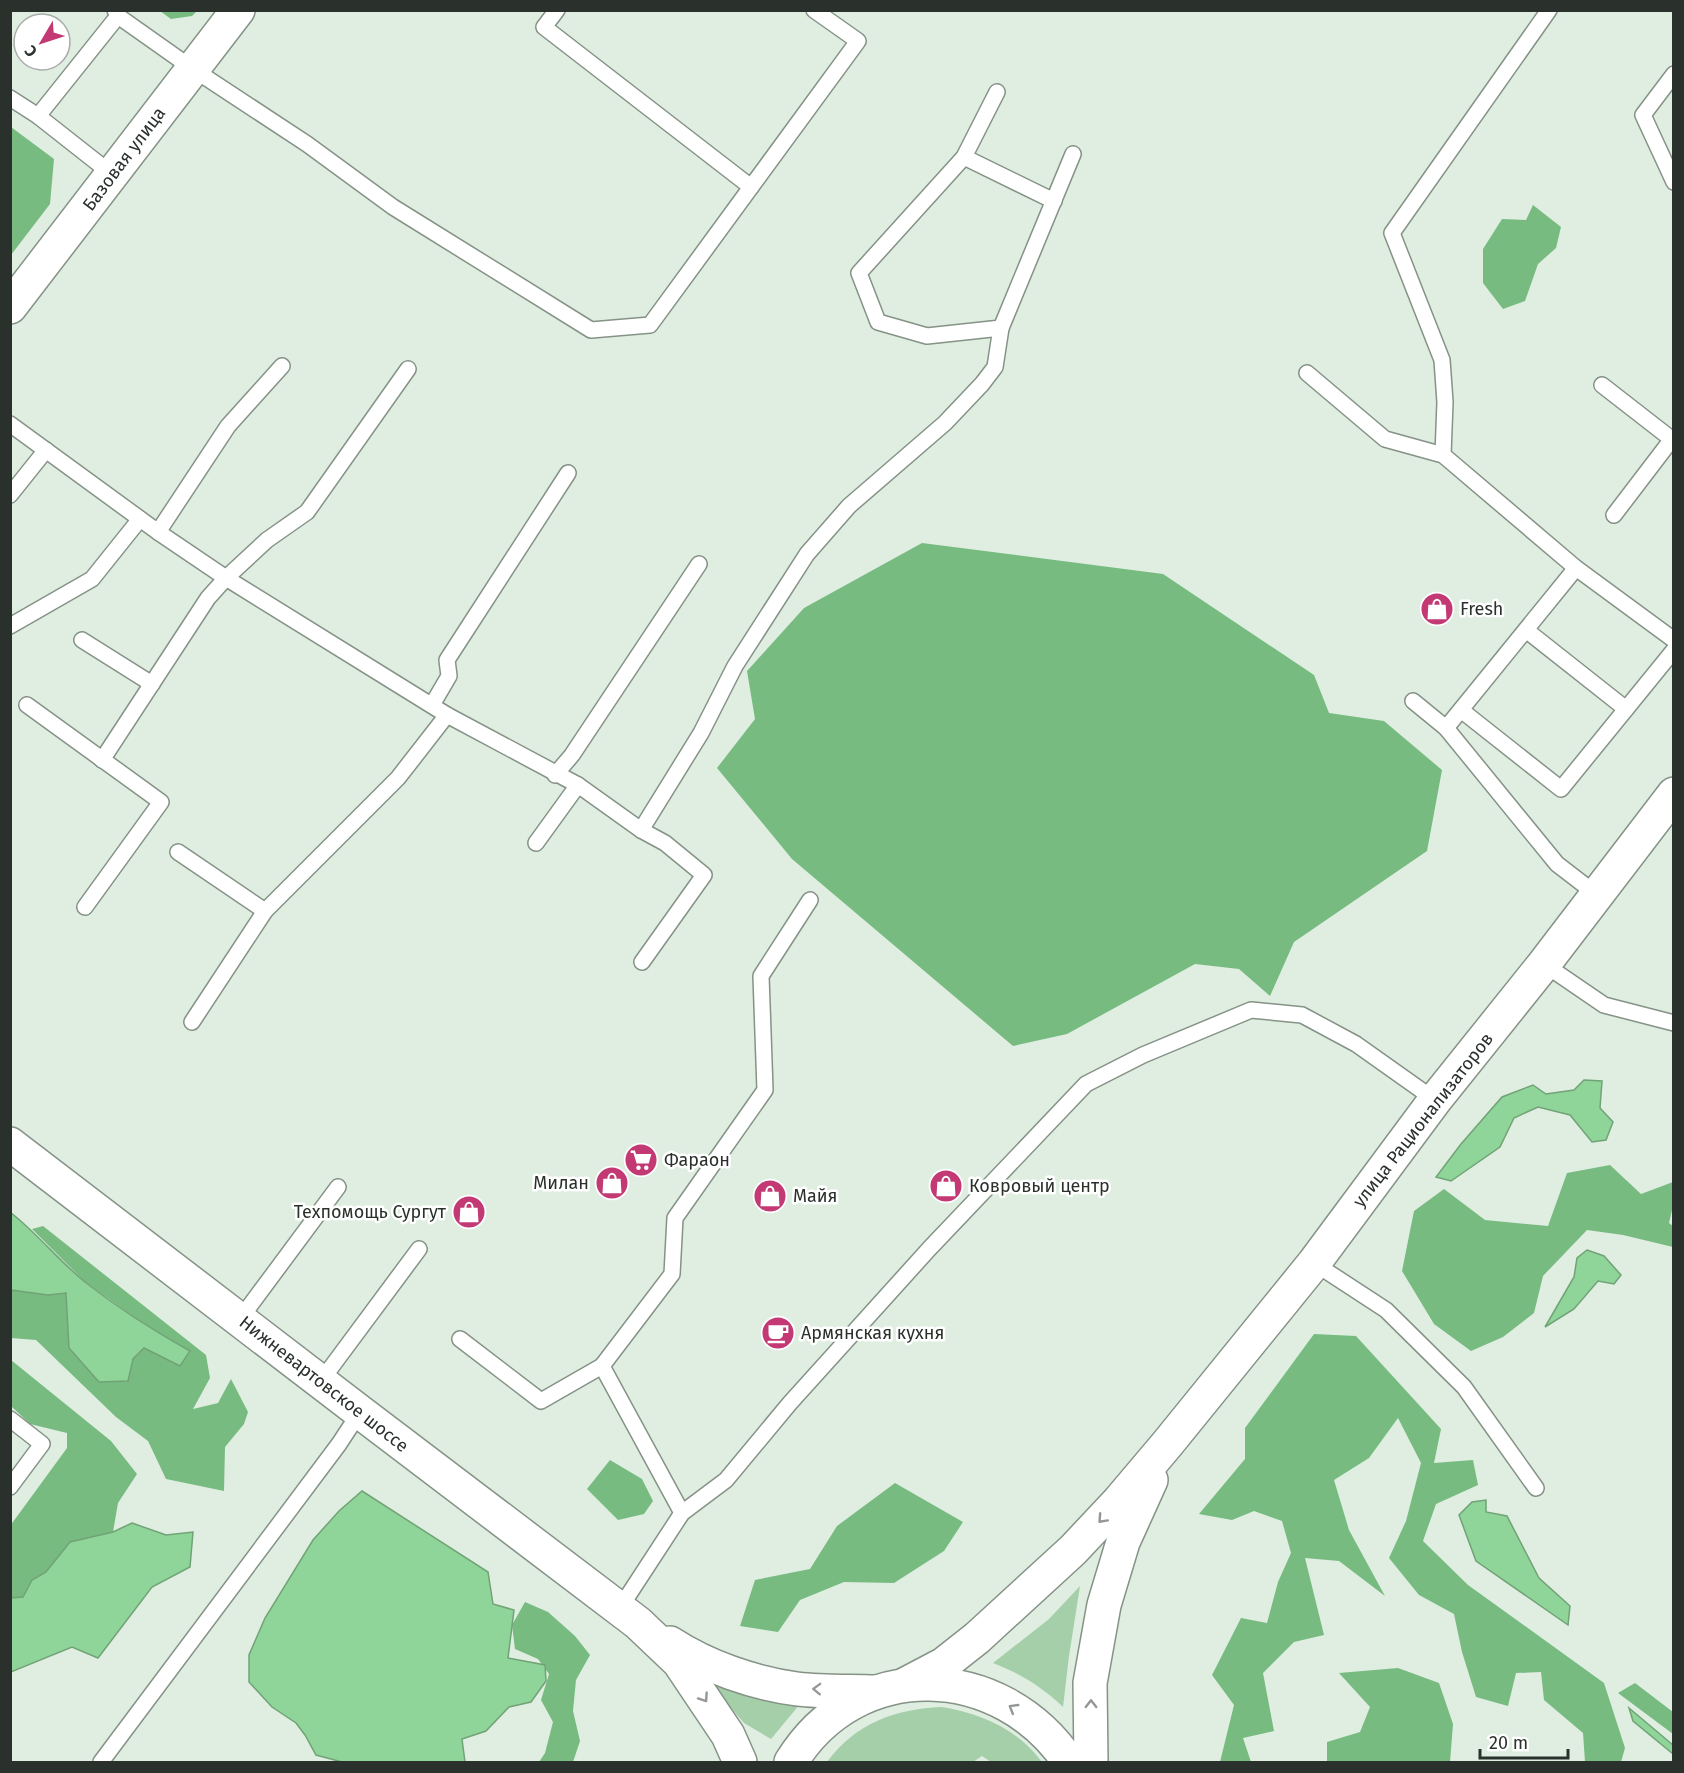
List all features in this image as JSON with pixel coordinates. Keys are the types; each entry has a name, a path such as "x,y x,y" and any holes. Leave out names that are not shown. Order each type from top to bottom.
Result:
{"main road":[{"name":"Базовая улица","path":"10,307 238,10"},
{"name":"улица Рационализаторов","path":"1168,1443 1314,1263 1436,1101 1674,794"},
{"name":"Нижневартовское шоссе","path":"10,1144 360,1413 629,1615"},
{"path":"791,1762 822,1723 848,1705 944,1664 977,1638 1073,1550 1119,1501 1168,1443"},
{"path":"1091,1762 1090,1683 1104,1605 1123,1542 1168,1443"},
{"path":"629,1615 677,1648 713,1666 760,1681 797,1689 891,1688 938,1683 969,1688 998,1699 1025,1715 1070,1762"},
{"path":"629,1615 679,1662 728,1735 740,1762"}],"lane":[{"path":"557,10 543,27 751,187"},
{"path":"38,116 116,13 193,69 307,144 393,207 591,330 650,325 858,41 814,10"},
{"path":"1443,455 1445,402 1442,360 1392,234 1546,12"},
{"path":"1674,74 1643,116 1674,182"},
{"path":"997,92 964,157 859,273 878,322 927,336 1001,328"},
{"path":"10,98 38,116 112,175"},
{"path":"641,830 701,733 735,666 807,554 849,506 945,423 995,367 1001,328 1073,154"},
{"path":"964,157 1054,201"},
{"path":"158,532 228,426 282,366"},
{"path":"102,760 208,598 267,540 307,512 408,369"},
{"path":"1307,373 1385,439 1443,455 1576,568 1674,640"},
{"path":"1602,385 1672,440 1614,514"},
{"path":"10,424 158,532 226,578 447,715 578,785 641,830 665,843 704,875 642,962"},
{"path":"10,495 46,450"},
{"path":"432,705 449,676 447,660 568,472"},
{"path":"10,626 92,579 140,519"},
{"path":"555,774 572,755 699,564"},
{"path":"1446,728 1576,568"},
{"path":"1526,630 1626,709"},
{"path":"82,640 152,684"},
{"path":"1461,710 1561,789 1674,650"},
{"path":"1413,701 1446,728 1557,864 1596,894"},
{"path":"27,705 161,802 85,907"},
{"path":"192,1022 265,911 398,778 447,715"},
{"path":"536,843 578,785"},
{"path":"178,852 265,911"},
{"path":"460,1339 541,1401 602,1365 672,1274 675,1218 765,1090 761,976 810,900"},
{"path":"1544,964 1604,1005 1674,1023"},
{"path":"629,1615 682,1514 726,1480 790,1403 921,1257 1086,1084 1143,1055 1251,1010 1302,1015 1356,1044 1436,1101"},
{"path":"240,1319 338,1187"},
{"path":"321,1381 419,1249"},
{"path":"1314,1263 1386,1310 1464,1387 1536,1488"},
{"path":"602,1365 682,1514"},
{"path":"101,1762 332,1454 360,1413"},
{"path":"10,1419 42,1444 10,1487"}],"shaded area":[{"path":"160,11 197,11 192,16 171,19"},
{"path":"11,127 54,159 50,204 11,255"},
{"path":"1533,205 1561,227 1556,248 1538,264 1525,301 1503,309 1483,283 1483,249 1502,219 1526,220"},
{"path":"922,543 1163,574 1314,675 1329,713 1384,721 1442,770 1427,851 1294,942 1270,996 1239,969 1195,964 1067,1034 1013,1046 792,859 717,768 755,719 747,671 804,608"},
{"path":"1584,1080 1602,1081 1600,1108 1613,1122 1606,1140 1592,1142 1570,1115 1538,1107 1514,1118 1500,1147 1451,1181 1436,1177 1502,1097 1533,1085 1546,1094 1574,1090"},
{"path":"1610,1165 1641,1194 1673,1182 1673,1206 1669,1223 1673,1226 1673,1247 1623,1235 1587,1230 1543,1276 1534,1313 1503,1337 1471,1351 1434,1324 1402,1271 1414,1211 1444,1189 1485,1220 1548,1226 1567,1173"},
{"path":"10,1212 85,1282 136,1319 190,1351 180,1366 144,1348 133,1359 128,1381 99,1382 69,1348 66,1293 48,1295 11,1290"},
{"path":"43,1226 206,1355 210,1378 193,1409 218,1403 231,1379 248,1412 244,1424 225,1447 224,1491 166,1479 148,1441 116,1417 36,1340 11,1338 10,1290 48,1295 66,1293 69,1348 133,1359 144,1348 180,1366 190,1352 155,1332 84,1281 32,1229"},
{"path":"1587,1250 1604,1256 1621,1275 1614,1284 1598,1281 1574,1309 1545,1327 1574,1277 1577,1258"},
{"path":"1314,1334 1356,1336 1441,1429 1434,1463 1473,1460 1478,1485 1436,1504 1423,1541 1468,1585 1604,1683 1625,1748 1621,1762 1585,1762 1583,1733 1544,1700 1541,1672 1516,1673 1508,1706 1476,1697 1462,1652 1454,1614 1419,1595 1389,1558 1406,1521 1421,1463 1398,1418 1369,1458 1334,1480 1349,1530 1385,1596 1339,1561 1305,1558 1324,1635 1294,1642 1263,1673 1274,1731 1243,1738 1251,1762 1220,1762 1234,1705 1212,1675 1241,1618 1267,1623 1278,1582 1291,1553 1282,1521 1254,1511 1232,1520 1199,1514 1245,1459 1245,1428"},
{"path":"11,1360 111,1441 137,1474 118,1503 113,1532 70,1542 46,1572 32,1580 23,1597 11,1598 10,1526 67,1448 67,1433 30,1424 11,1406"},
{"path":"610,1460 642,1479 653,1501 644,1514 618,1520 587,1489"},
{"path":"895,1483 963,1522 944,1551 894,1583 844,1582 800,1600 778,1632 740,1626 755,1580 810,1569 837,1526"},
{"path":"362,1491 488,1572 493,1604 514,1610 508,1658 545,1665 546,1681 531,1702 509,1707 486,1731 462,1739 465,1762 342,1762 316,1755 296,1723 272,1707 249,1682 249,1655 265,1618 313,1540 339,1511"},
{"path":"1486,1500 1486,1512 1507,1516 1539,1578 1570,1606 1568,1625 1476,1561 1459,1515 1472,1502"},
{"path":"132,1523 166,1535 193,1532 190,1567 152,1587 98,1658 72,1647 11,1672 11,1598 23,1597 32,1580 46,1572 70,1542 113,1532"},
{"path":"1080,1586 1063,1707 1031,1682 993,1663 1049,1619"},
{"path":"525,1602 548,1612 575,1636 590,1655 576,1680 573,1711 580,1741 573,1762 539,1762 545,1753 553,1722 541,1700 549,1674 538,1659 515,1649 512,1625"},
{"path":"1398,1668 1439,1683 1453,1724 1450,1762 1327,1762 1327,1742 1360,1732 1370,1707 1339,1673"},
{"path":"703,1676 800,1704 771,1739 744,1723"},
{"path":"1635,1683 1673,1712 1673,1734 1618,1693"},
{"path":"942,1707 971,1714 998,1725 1022,1740 1042,1762 991,1762 982,1756 973,1762 827,1762 851,1737 878,1721 908,1711"},
{"path":"1629,1708 1673,1745 1673,1754 1633,1721"}],"place":[{"name":"Fresh","path":"1437,609"},
{"name":"Фараон","path":"641,1160"},
{"name":"Милан","path":"612,1183"},
{"name":"Ковровый центр","path":"946,1186"},
{"name":"Майя","path":"770,1196"},
{"name":"Техпомощь Сургут","path":"469,1212"},
{"name":"Армянская кухня","path":"778,1333"}]}
